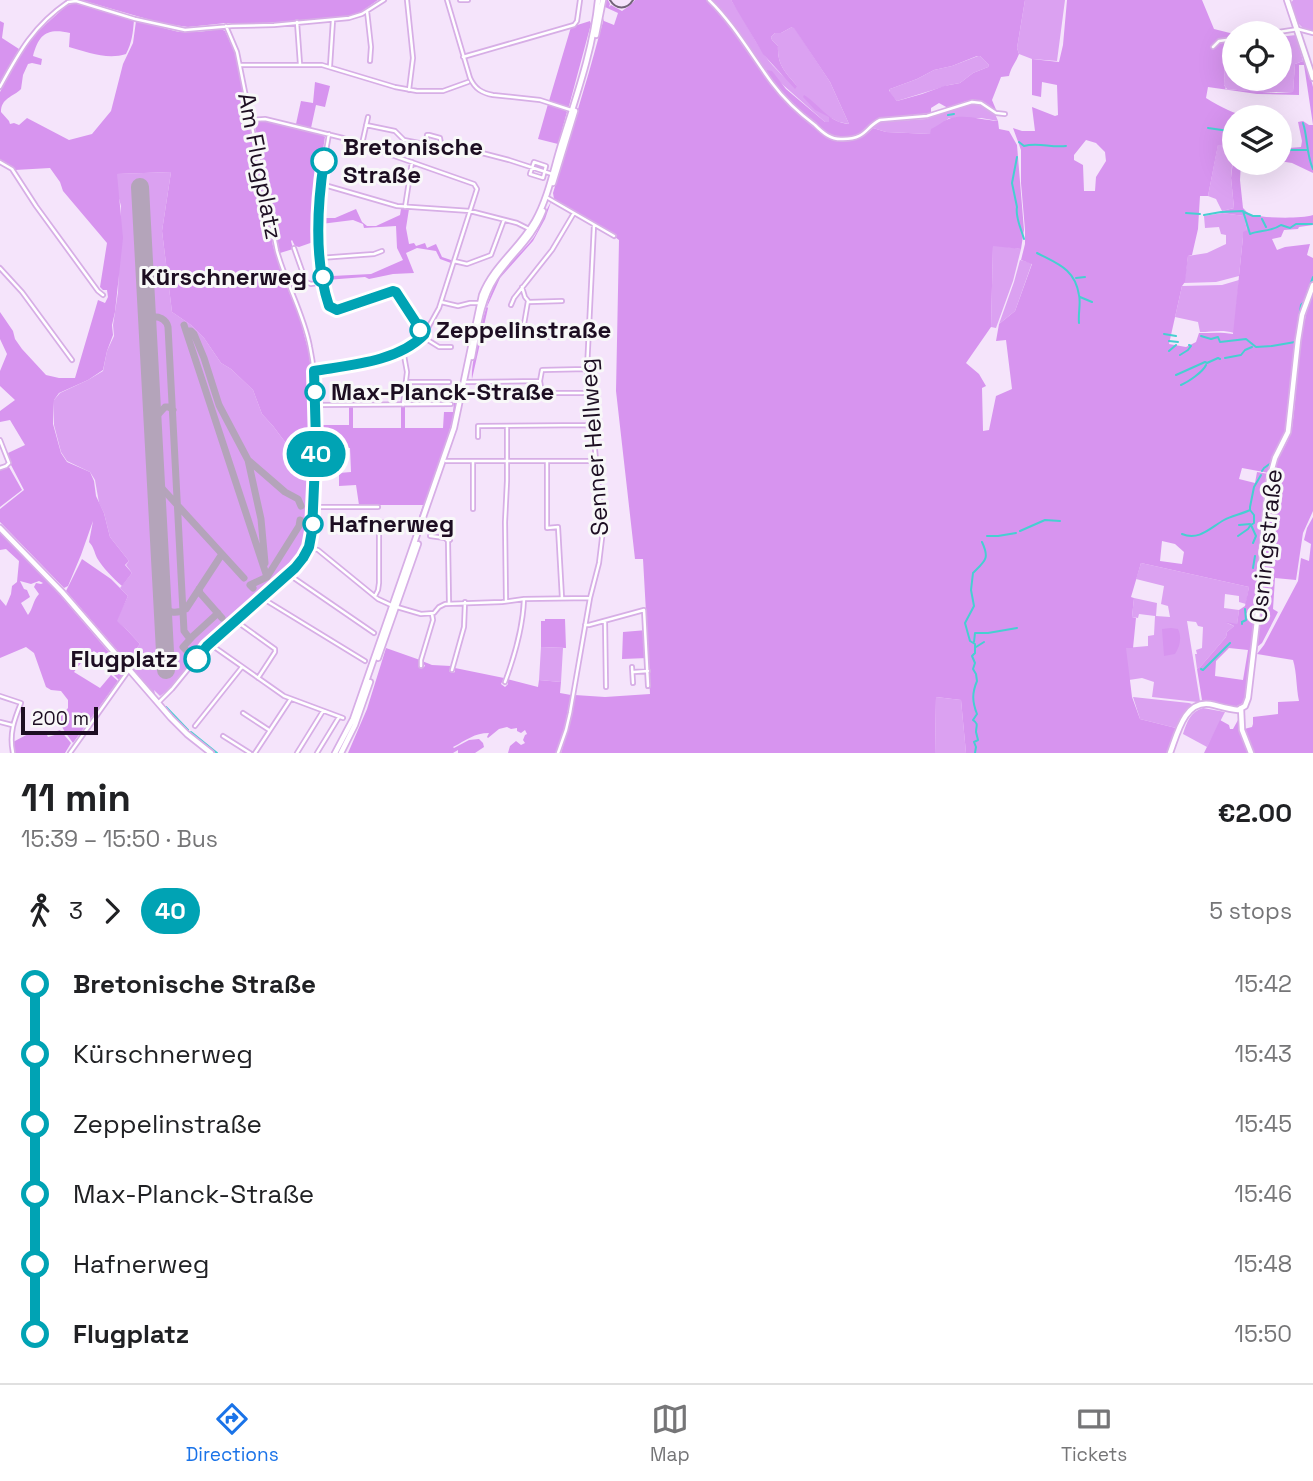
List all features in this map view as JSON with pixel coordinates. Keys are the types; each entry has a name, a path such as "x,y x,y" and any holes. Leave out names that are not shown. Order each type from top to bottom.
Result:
{"main road":[{"path":"532,230 572,111 593,37 600,0"},
{"path":"335,753 354,719 454,428 486,285 532,230 548,198 593,49 600,20 600,0"},
{"path":"1287,0 1313,78"},
{"name":"Osningstraße","path":"1241,708 1248,700 1251,687 1269,480 1275,458 1288,432 1302,315 1313,285"},
{"path":"341,753 356,720 446,461 459,418 482,303"},
{"path":"0,528 57,586 187,734 211,753"},
{"path":"1170,753 1184,717 1194,706 1206,704 1234,710 1241,708 1242,730 1251,753"}],"street":[{"path":"0,87 29,37 68,1 178,29 202,29 354,18 384,0"},
{"path":"407,0 413,58 409,90"},
{"path":"447,0 471,81 481,92 540,100 572,111"},
{"path":"460,0 468,0"},
{"path":"463,57 574,25 580,0"},
{"path":"709,0 750,50 781,94 817,128 833,138 858,137 880,120 927,116 972,102 981,103 996,113 1005,114"},
{"path":"367,11 370,61"},
{"path":"330,66 333,20"},
{"path":"297,22 300,64"},
{"name":"Am Flugplatz","path":"226,26 240,65 277,251 305,326 314,371 316,448 314,507 309,547"},
{"path":"1292,30 1313,33"},
{"path":"1213,47 1222,41"},
{"path":"240,65 330,66 409,90 443,91 468,82"},
{"path":"362,144 368,117"},
{"path":"250,120 265,119 329,134 477,187 441,302 424,336 403,350 374,360 314,371"},
{"path":"366,125 394,131 404,140 475,151 552,174"},
{"path":"329,134 321,184 319,219 320,258 328,305 337,310 396,292 424,336 439,347 451,347"},
{"path":"426,143 429,135 440,138 441,144"},
{"path":"0,162 15,172 36,206 103,295"},
{"path":"405,207 412,162"},
{"path":"532,167 531,174 543,178 545,172"},
{"path":"321,184 395,206 470,211 517,223 532,230"},
{"path":"548,198 614,236"},
{"path":"511,305 552,250 574,213"},
{"path":"454,261 467,264 491,255 504,220"},
{"name":"Senner Hellweg","path":"558,753 570,713 603,530 587,369 594,225"},
{"path":"294,248 306,282 323,282"},
{"path":"320,258 382,251"},
{"path":"0,268 22,292 72,360"},
{"path":"522,287 528,302 562,301"},
{"path":"441,302 458,306 482,303"},
{"path":"528,302 522,336 558,337"},
{"path":"403,350 407,369 403,405"},
{"path":"587,369 542,370 540,381 542,393 588,393"},
{"path":"467,382 540,381"},
{"path":"407,382 449,382"},
{"path":"315,405 451,404"},
{"path":"478,436 478,426 592,425"},
{"path":"506,601 507,426"},
{"path":"0,440 9,464 0,468"},
{"path":"446,461 596,461"},
{"path":"473,461 473,509"},
{"path":"547,461 547,528 558,527 562,598"},
{"path":"314,507 378,507"},
{"path":"375,596 379,587 379,522 407,522"},
{"path":"430,536 449,540 449,603"},
{"path":"158,703 210,643 300,563 309,547 337,565 375,596 421,614 432,614 440,606 449,603 524,598 590,598"},
{"path":"288,574 374,633"},
{"path":"262,598 365,661"},
{"path":"505,682 519,641 524,598"},
{"path":"453,670 464,627 465,603"},
{"path":"585,625 645,610 648,687"},
{"path":"421,666 433,620 432,614"},
{"path":"236,621 275,649 258,678"},
{"path":"604,621 606,687"},
{"path":"210,643 290,699 341,718 317,753"},
{"path":"195,726 242,667"},
{"path":"632,667 633,683"},
{"path":"70,753 130,670"},
{"path":"633,672 648,671"},
{"path":"0,696 21,703 12,725 13,753"},
{"path":"223,736 252,753 290,699"},
{"path":"296,753 323,711"},
{"path":"243,713 270,730"},
{"path":"0,722 12,725"}],"shaded area":[{"path":"81,0 378,0 358,14 345,17 188,27 161,23"},
{"path":"606,0 610,4 609,7 611,5 622,11 635,0 707,0 738,37 777,92 809,124 833,139 854,139 873,128 886,132 930,134 931,129 946,120 963,117 998,121 999,129 1009,131 1017,145 1024,230 1021,249 993,246 991,327 966,363 979,374 986,386 982,388 983,431 989,430 996,396 1012,389 1006,340 996,341 999,324 1015,311 1032,264 1021,260 1025,230 1021,150 1013,128 1035,131 1032,107 1058,115 1057,85 1042,82 1041,97 1032,95 1032,59 1059,62 1067,0 1202,0 1214,29 1222,31 1222,89 1208,87 1206,98 1222,107 1222,145 1218,145 1208,196 1200,196 1198,229 1192,255 1188,256 1185,282 1169,344 1186,347 1196,342 1199,333 1233,334 1243,232 1247,230 1244,216 1222,213 1234,208 1231,175 1240,175 1243,208 1252,215 1313,215 1313,225 1284,230 1281,237 1272,239 1277,250 1310,244 1307,255 1313,258 1313,280 1301,315 1285,436 1274,455 1269,473 1242,468 1239,479 1255,483 1257,472 1269,474 1248,689 1243,703 1228,706 1202,700 1197,669 1234,626 1226,622 1237,624 1239,610 1245,606 1249,587 1141,563 1131,597 1134,598 1132,617 1136,618 1133,648 1126,648 1132,697 1140,719 1176,728 1167,753 966,753 961,700 936,697 935,753 561,753 575,695 605,697 650,694 648,658 622,659 623,632 647,630 643,559 635,559 616,391 619,240 596,223 554,199 553,193 604,18 604,21 614,25 618,13 605,7","holes":["1086,140 1096,143 1105,152 1106,161 1096,177 1095,191 1084,191 1083,165 1074,160 1074,155","1162,541 1175,544 1184,552 1182,564 1160,561","1229,648 1248,650 1243,680 1215,676 1216,661"]},
{"path":"710,0 731,0 766,57 797,86 783,68 778,46 771,37 794,27 830,82 849,124 829,117 829,122 825,122 765,71"},
{"path":"731,0 1025,0 1017,48 1019,54 1009,76 1001,77 992,100 997,112 973,101 948,108 939,103 931,108 931,113 878,119 860,134 834,136 807,117 765,71 772,71 786,89 825,122 829,122 829,117 815,110 804,95 830,117 849,124 830,82 794,28 775,33 771,37 778,46 783,68 797,86 795,89 763,54","holes":["980,56 988,67 973,73 960,83 897,101 889,91 934,70"]},
{"path":"1025,0 1065,0 1057,61 1032,59 1019,54 1017,48"},
{"path":"1293,0 1313,0 1313,32 1303,28 1298,22 1291,3"},
{"path":"74,3 134,20 131,42 126,54 104,56 90,53 69,47 70,33 55,31 45,34 38,42 33,56 42,59 41,65 28,64 21,89 5,101 2,107 1,112 10,124 19,125 27,118 69,140 92,134 111,111 123,64 133,43 136,21 179,32 225,31 235,53 273,246 300,319 309,353 313,390 313,475 306,478 300,474 288,446 262,414 253,390 221,363 204,338 191,325 172,312 162,231 171,172 117,174 123,238 113,335 103,370 59,393 54,400 53,424 61,453 67,462 90,472 110,537 129,561 125,565 132,573 122,586 102,565 89,542 93,521 68,586 64,588 0,522 0,509 24,490 8,453 25,445 10,420 0,422 0,411 15,400 0,386 0,371 7,354 0,339 0,312 22,349 46,375 75,378 98,300 105,303 108,297 107,290 100,287 107,243 63,191 50,168 15,170 0,161 0,92 34,35 66,6"},
{"path":"0,21 4,23 2,38 19,49 0,83"},
{"path":"590,21 569,106 549,101 571,27"},
{"path":"1292,35 1296,35 1303,61 1295,64 1293,92 1248,91 1292,91"},
{"path":"978,56 988,67 973,73 960,83 897,101 889,92 890,89 934,70"},
{"path":"1306,60 1313,87 1313,125 1304,65 1299,65 1299,95 1236,91 1293,92 1295,64"},
{"path":"315,82 330,86 325,107 316,105 311,128 296,124 301,101 313,103"},
{"path":"973,103 981,104 995,114 998,121 949,118 930,134 886,132 873,128 880,122 926,119"},
{"path":"548,104 567,112 558,144 538,139"},
{"path":"264,121 325,137 317,187 316,241 299,247 295,246 292,240 293,249 280,253 255,126 257,122"},
{"path":"1298,122 1313,125 1313,173 1292,163 1292,148 1301,147"},
{"path":"1218,144 1222,144 1222,175 1231,175 1234,208 1222,211 1216,199 1208,196"},
{"path":"171,172 162,231 172,312 191,325 204,338 221,363 253,390 262,414 288,446 300,474 309,477 313,475 308,537 299,559 203,647 167,691 160,696 154,690 156,697 132,669 135,665 129,659 140,644 116,621 128,596 120,588 132,573 126,565 129,561 110,537 95,480 90,472 67,461 61,452 54,425 54,400 60,393 103,371 107,351 114,336 121,206 116,174"},
{"path":"551,202 533,241 500,278 487,307 498,278 534,237"},
{"path":"356,209 362,222 367,226 376,226 400,215 401,209 409,209 406,228 409,244 414,243 416,246 425,243 427,248 436,244 442,257 451,260 451,263 440,259 436,251 417,248 406,253 414,273 369,279 326,280 326,277 332,276 371,274 403,260 397,248 396,226 364,228 363,224 353,220 321,224 321,218 335,218"},
{"path":"1222,213 1244,216 1247,230 1243,237 1239,276 1216,282 1184,283 1188,256 1207,253 1226,244 1226,235 1221,234 1219,227 1205,228 1204,216"},
{"path":"993,245 1021,249 996,328 991,327"},
{"path":"1020,260 1032,263 1015,311 999,324 1014,282"},
{"path":"1239,280 1234,333 1200,332 1198,322 1175,317 1182,286 1222,285"},
{"path":"1313,292 1313,511 1303,533 1296,580 1275,578 1273,609 1278,612 1262,643 1257,647 1272,477 1292,428 1301,343"},
{"path":"487,307 472,379 485,313"},
{"path":"460,383 447,440 415,534 423,505 359,505 356,485 339,486 339,473 351,472 350,448 318,448 318,425 349,425 349,407 353,407 353,428 401,428 401,407 405,407 405,428 443,428 444,412 453,412"},
{"path":"9,467 22,490 0,507 0,469"},
{"path":"1313,517 1313,753 1253,753 1244,729 1252,727 1253,717 1278,714 1278,702 1299,701 1293,660 1257,654 1298,581 1301,558 1309,561 1311,544 1304,540"},
{"path":"0,532 54,588 125,671 119,680 112,673 115,668 94,651 87,655 74,672 100,688 111,675 118,681 73,743 58,720 68,708 68,700 61,691 46,687 34,653 26,647 0,658 0,599 6,606 12,586 17,582 19,561 6,549 0,550","holes":["20,581 31,584 39,581 43,583 36,583 34,587 39,594 28,615 21,603 30,597"]},
{"path":"82,559 111,579 128,596 117,621 140,644 128,660 129,664 66,591"},
{"path":"1141,563 1249,587 1246,604 1239,602 1239,596 1225,594 1224,608 1239,610 1237,625 1227,623 1234,626 1197,669 1195,654 1196,650 1202,648 1203,627 1196,622 1187,621 1200,701 1152,697 1154,682 1142,678 1129,680 1125,648 1148,646 1148,636 1154,635 1155,616 1139,614 1138,618 1132,617 1134,598 1157,603 1156,616 1170,617 1168,606 1161,604 1164,586 1136,579"},
{"path":"565,619 566,648 541,647 541,621"},
{"path":"1162,629 1178,629 1179,645 1175,654 1164,656"},
{"path":"541,647 563,648 561,682 539,680"},
{"path":"386,648 420,660 418,666 421,669 425,666 422,661 432,665 451,666 449,671 452,673 455,668 504,678 501,684 505,687 508,684 507,679 538,687 539,680 561,682 560,693 571,695 556,753 508,753 510,746 516,741 521,745 525,743 523,740 527,734 525,730 521,733 517,728 507,727 499,729 488,738 489,733 479,734 453,747 479,739 484,747 475,753 458,753 458,750 453,753 348,753 367,709"},
{"path":"936,697 961,700 966,753 935,753"},
{"path":"1133,697 1192,704 1176,728 1140,719"},
{"path":"1203,708 1225,712 1207,747 1183,734 1192,715"},
{"path":"1239,715 1249,753 1204,753 1220,720 1233,729"},
{"path":"60,730 71,743 65,753 15,753 13,742 30,733 46,733 48,737 58,734 57,731"}],"waterway":[{"path":"948,115 954,114"},
{"path":"1303,123 1313,169"},
{"path":"1208,128 1222,130"},
{"path":"1019,142 1024,146 1066,146"},
{"path":"1292,150 1307,150"},
{"path":"1017,157 1012,183 1024,239"},
{"path":"1204,215 1243,211 1250,234 1281,225 1290,228 1296,224 1312,224"},
{"path":"1244,212 1260,216"},
{"path":"1186,213 1200,214"},
{"path":"1262,219 1266,227"},
{"path":"1037,253 1064,268 1074,279 1080,298 1079,323"},
{"path":"1076,278 1085,277"},
{"path":"1296,339 1301,305 1313,277"},
{"path":"1080,297 1092,302"},
{"path":"1164,334 1176,336"},
{"path":"1201,336 1211,339 1218,337 1220,342 1246,339 1256,347 1295,342"},
{"path":"1169,341 1178,342"},
{"path":"1294,356 1295,344"},
{"path":"1169,351 1176,345"},
{"path":"1180,355 1188,350 1191,346 1189,345"},
{"path":"1225,358 1241,355 1252,347"},
{"path":"1176,375 1205,362 1220,359"},
{"path":"1181,385 1199,374 1206,365"},
{"path":"1262,471 1271,463 1280,444"},
{"path":"1253,543 1256,536 1251,525 1254,523 1254,515 1250,507 1254,487 1261,475"},
{"path":"1182,534 1199,535 1250,510"},
{"path":"1020,531 1045,520 1060,521"},
{"path":"1239,525 1250,524"},
{"path":"1238,536 1250,526"},
{"path":"987,536 1016,533"},
{"path":"975,753 974,742 978,740 977,724 973,720 977,714 973,697 977,681 972,656 975,653 975,644 970,641 965,623 974,606 971,590 973,573 986,556 982,542"},
{"path":"1253,568 1255,556"},
{"path":"1242,624 1246,620 1245,609"},
{"path":"974,642 975,633 1017,628"},
{"path":"976,647 984,642"},
{"path":"1201,669 1230,643"},
{"path":"166,707 188,730"},
{"path":"191,732 217,753"}],"taxiway":[{"path":"147,323 151,317 157,317 164,320 168,327 184,631 190,639"},
{"path":"184,325 267,577"},
{"path":"186,331 194,334 219,405 248,460 261,519 265,563"},
{"path":"152,427 155,418 165,407 173,410"},
{"path":"248,460 285,492 298,499 301,506"},
{"path":"155,477 159,485 244,578"},
{"path":"156,499 159,492 165,492"},
{"path":"253,588 250,585 267,577 299,526 300,520"},
{"path":"162,603 172,612 186,609 222,554"},
{"path":"199,589 222,618"},
{"path":"186,650 183,647 218,613"}],"runway":[{"path":"140,187 166,670"}],"tram line":[{"path":"610,0 615,6 622,8 633,0"}],"bus line":[{"name":"40","path":"197,659 207,646 295,568 309,547 316,456 314,371 377,359 407,348 424,335 393,291 337,310 329,306 319,239 324,161"}],"place":[{"name":"Bretonische Straße","path":"324,161"},
{"name":"Kürschnerweg","path":"323,277"},
{"name":"Zeppelinstraße","path":"420,330"},
{"name":"Max-Planck-Straße","path":"315,392"},
{"name":"Hafnerweg","path":"313,524"},
{"name":"Flugplatz","path":"197,659"}]}
